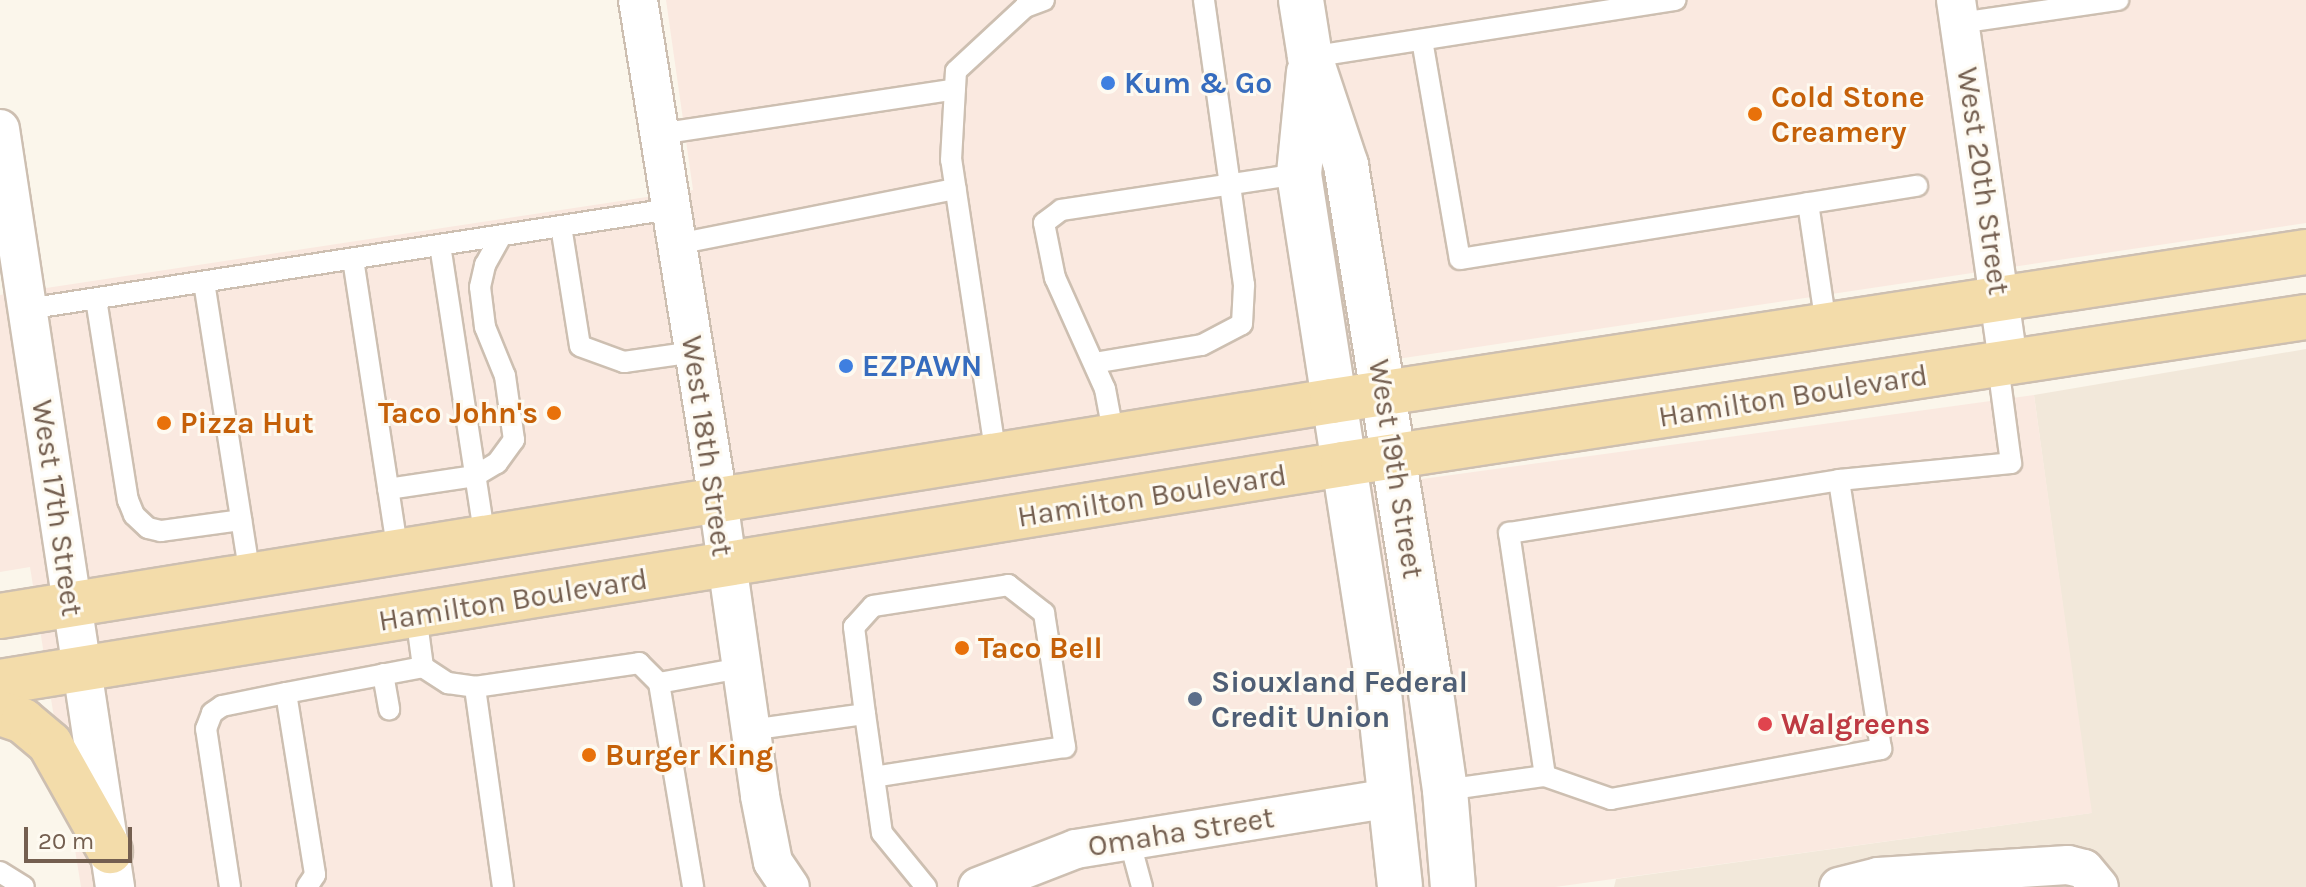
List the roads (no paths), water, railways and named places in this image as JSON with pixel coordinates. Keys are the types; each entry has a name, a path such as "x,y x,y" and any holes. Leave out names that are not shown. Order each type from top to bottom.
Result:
{"main road":[{"name":"West 19th Street","path":"1301,0 1310,57 1346,165 1445,790 1453,887"},
{"name":"West 19th Street","path":"1310,57 1299,174 1365,603 1400,887"},
{"path":"0,616 1332,401 2306,252"},
{"name":"Hamilton Boulevard","path":"0,682 725,567 1393,456 2306,317"},
{"path":"1365,603 1392,685 1409,758 1445,790"},
{"path":"0,713 23,721 50,744 112,869"},
{"path":"1390,798 1411,816 1424,887"}],"street":[{"name":"West 18th Street","path":"638,0 718,500 750,730 773,862 790,887"},
{"name":"West 20th Street","path":"1958,12 2000,297 2003,364"},
{"name":"West 17th Street","path":"0,129 112,869"},
{"name":"Omaha Street","path":"978,887 1076,849 1390,798"},
{"path":"1839,887 1878,877 2068,865 2084,869 2099,887"}],"lane":[{"path":"1094,363 1202,345 1242,324 1244,285 1204,0"},
{"path":"1310,57 1633,3 1676,0"},
{"path":"1958,12 2118,0"},
{"path":"996,456 951,160 956,71 1027,2"},
{"path":"1422,40 1460,259 1917,186"},
{"path":"659,134 955,89"},
{"path":"1114,437 1105,389 1055,278 1044,223 1061,210 1299,174"},
{"path":"27,309 561,226 674,227 956,189"},
{"path":"1808,203 1826,325"},
{"path":"561,226 580,346 624,362 694,352"},
{"path":"388,489 475,476 497,463 514,440 505,376 485,327 480,287 485,265 501,236"},
{"path":"440,245 485,538"},
{"path":"353,259 398,552"},
{"path":"204,282 250,576"},
{"path":"96,299 128,500 134,515 148,528 161,531 241,520"},
{"path":"1545,776 1509,533 1839,480 2011,463 2003,364"},
{"path":"1445,790 1545,776 1611,799 1881,749 1839,480"},
{"path":"874,777 1065,747 1044,613 1008,585 873,606 854,627 865,714 874,777 882,833 926,887"},
{"path":"416,615 423,667"},
{"path":"230,887 206,729 212,713 222,706 423,667 448,683 475,687 639,663 659,683 693,887"},
{"path":"659,683 741,668"},
{"path":"383,674 389,709"},
{"path":"475,687 503,887"},
{"path":"286,693 315,875 307,887"},
{"path":"750,730 865,714"},
{"path":"1129,839 1142,887"},
{"path":"0,872 24,887"}],"place":[{"name":"Kum & Go","path":"1108,83"},
{"name":"Cold Stone Creamery","path":"1755,114"},
{"name":"EZPAWN","path":"846,366"},
{"name":"Taco John's","path":"554,413"},
{"name":"Pizza Hut","path":"164,423"},
{"name":"Taco Bell","path":"962,648"},
{"name":"Siouxland Federal Credit Union","path":"1195,699"},
{"name":"Walgreens","path":"1765,724"},
{"name":"Burger King","path":"589,755"}]}
